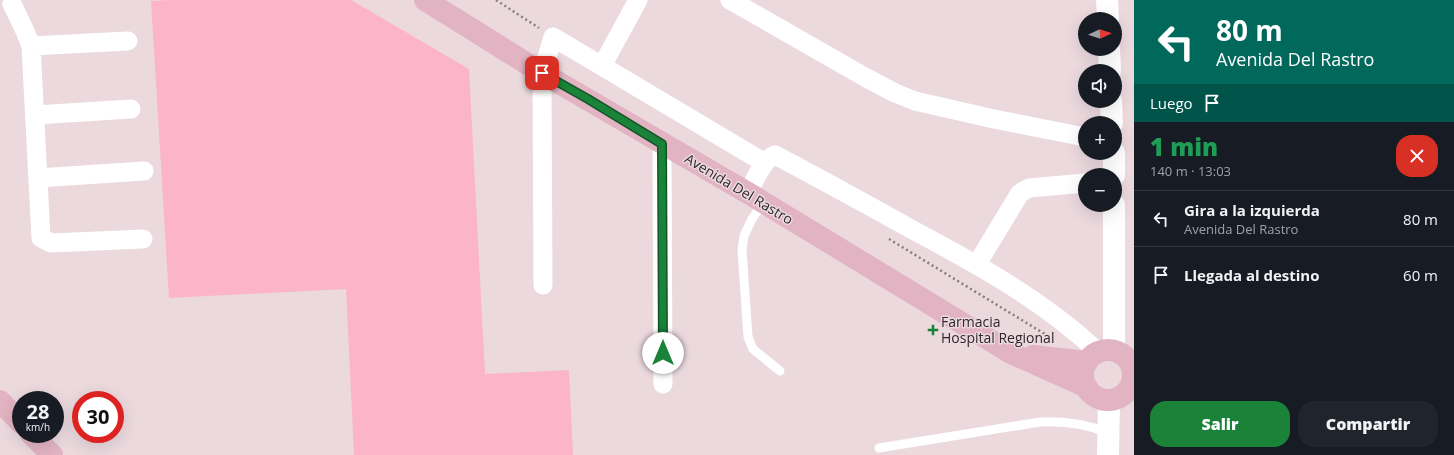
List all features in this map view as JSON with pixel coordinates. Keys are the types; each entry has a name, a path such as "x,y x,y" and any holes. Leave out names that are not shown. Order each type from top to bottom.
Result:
{"main road":[{"name":"Avenida Del Rastro","path":"425,0 542,73 755,198 1011,353 1087,387 1096,396 1109,400"},
{"name":"Avenida Del Rastro","path":"1011,353 1121,366"},
{"path":"1087,387 1084,368 1121,366 1128,390 1123,395 1109,400"},
{"path":"0,401 12,414"},
{"path":"40,443 52,455"}],"street":[{"path":"602,66 638,0"},
{"path":"730,0 863,76 909,98 994,119 1078,137"},
{"path":"1107,0 1108,12"},
{"path":"9,7 25,31 31,46 41,238 51,244 144,239"},
{"path":"543,285 542,73 553,37 765,163"},
{"path":"31,46 128,41"},
{"path":"35,115 131,109"},
{"path":"662,144 663,384"},
{"path":"755,198 765,163 770,157 775,155 977,264 1056,317 1121,366"},
{"path":"38,178 144,171"},
{"path":"977,264 1020,192 1029,188 1078,184"},
{"path":"1114,212 1121,366"},
{"path":"1108,455 1109,400"}],"lane":[{"path":"755,198 752,219 744,236 742,250 748,337 753,349 780,371"},
{"path":"879,448 1040,422 1093,427 1109,433"}],"path":[{"path":"496,0 553,37"},
{"path":"886,237 1048,336 1056,317"}],"shaded area":[{"path":"351,0 469,69 485,374 569,370 573,455 354,455 346,289 169,298 151,1"}],"place":[{"name":"Farmacia Hospital Regional","path":"933,330"}],"route":[{"path":"542,73 662,144 663,353"}]}
